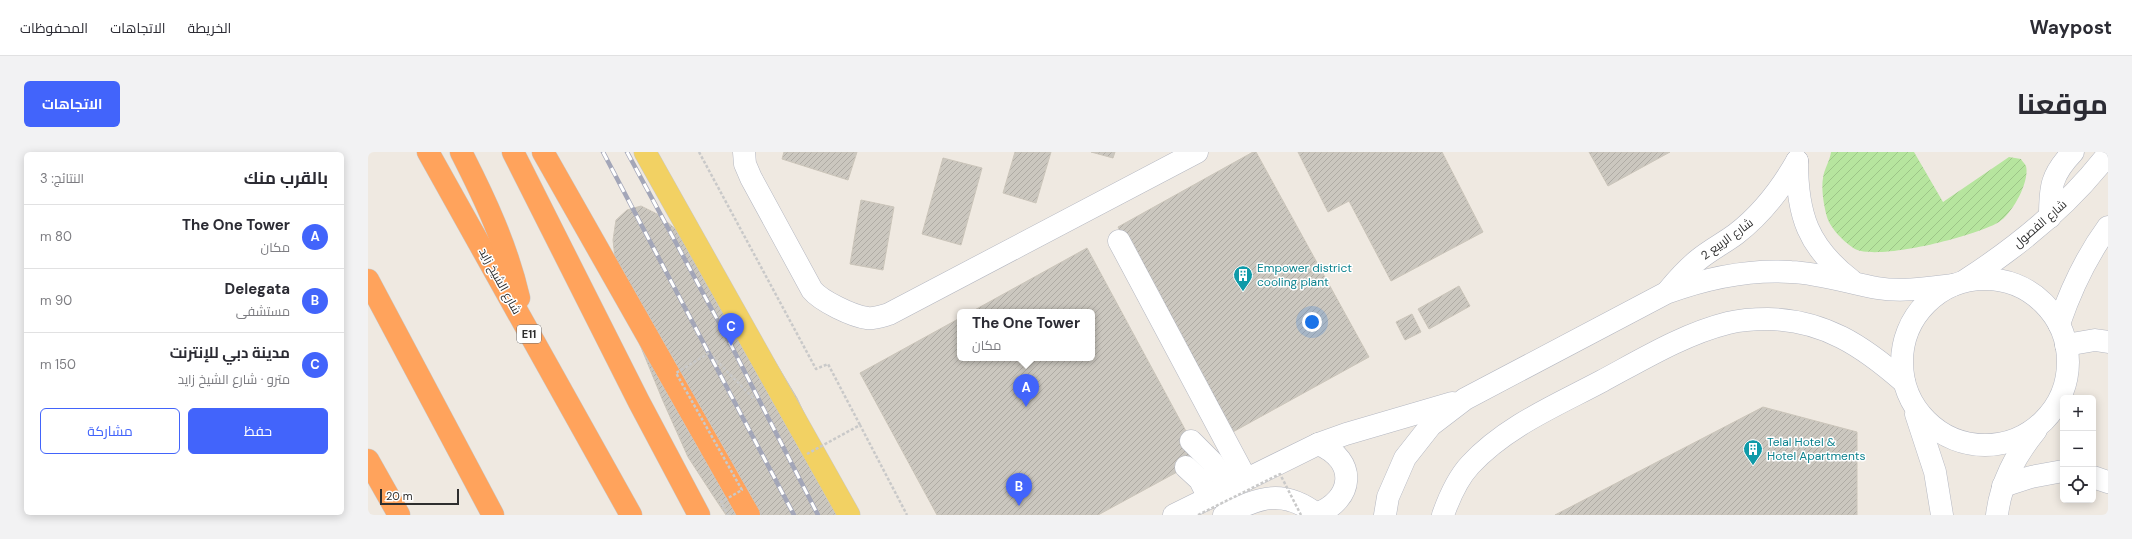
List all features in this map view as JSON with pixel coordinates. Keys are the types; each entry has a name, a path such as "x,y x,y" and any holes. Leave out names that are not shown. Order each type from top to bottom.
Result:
{"highway":[{"name":"شارع الشيخ زايد","path":"428,152 631,515"},
{"path":"461,152 482,193 500,236 514,280 524,324"},
{"path":"513,152 639,402 699,515"},
{"path":"543,152 749,515"},
{"path":"368,280 493,515"},
{"path":"368,460 399,515"}],"main road":[{"path":"645,152 849,515"}],"street":[{"path":"744,152 745,164 751,178 812,290 825,302 866,318 878,318 889,314 1197,152"},
{"path":"2050,218 2052,183 2056,172 2073,152"},
{"name":"شارع الفصول","path":"1907,391 1902,358 1906,336 1917,314 1933,297 1958,284 2005,254 2050,218 2077,190 2108,154"},
{"name":"شارع الربيع 2","path":"1798,157 1797,190 1803,218 1815,244 1833,266 1855,284"},
{"name":"شارع الربيع 2","path":"1666,293 1681,275 1698,260 1736,234 1754,218 1780,188 1798,157"},
{"path":"2059,324 2083,265 2108,227"},
{"path":"1119,241 1238,483"},
{"path":"1386,515 1388,497 1405,458 1431,424 1465,399 1666,293 1696,282 1728,274 1760,271 1798,272 1855,284 1904,290 1958,284 1985,279 2008,282 2029,291 2046,306 2059,324 2066,345 2068,366 2064,387 2055,407 2022,447 2008,473 1997,515"},
{"path":"1443,515 1449,498 1469,465 1499,440 1521,425 1658,351 1693,334 1730,322 1768,319 1813,326 1842,336 1875,356 1907,391 1923,418 1939,432 1959,442 1980,446 2003,444 2023,436 2041,423"},
{"path":"2066,345 2095,340 2108,342"},
{"path":"1907,391 1928,450 1941,513"},
{"path":"1174,515 1204,506 1238,483 1318,444 1346,434 1465,399"},
{"path":"1191,441 1212,462 1238,483"},
{"path":"1224,515 1257,499 1272,497 1288,499 1303,504 1312,514 1329,509 1339,499 1345,487 1345,473 1341,460 1332,450 1318,444"},
{"path":"1186,466 1200,480 1204,506"},
{"path":"2004,486 2031,477 2060,472"},
{"path":"2096,478 2108,482"}],"path":[{"path":"699,152 816,369 828,364 908,515"},
{"path":"709,353 676,373 742,490 721,502 728,515"},
{"path":"807,454 860,425"},
{"path":"1204,506 1280,474 1312,514"}],"green space":[{"path":"1831,152 1914,152 1943,202 2009,157 2021,159 2026,166 2027,173 2023,189 2009,212 1999,222 1987,228 1950,240 1927,245 1884,252 1867,252 1855,249 1847,243 1838,235 1827,217 1823,198 1822,182"}],"building":[{"path":"784,152 857,152 848,180 782,159"},
{"path":"1015,152 1051,152 1036,203 1003,193"},
{"path":"1091,152 1115,152 1113,158"},
{"name":"Empower district cooling plant","path":"1253,152 1256,152 1369,357 1231,433 1118,227"},
{"path":"1298,152 1442,152 1483,232 1391,281 1349,201 1328,212"},
{"path":"1589,152 1670,152 1608,186"},
{"path":"943,158 982,168 961,245 922,234"},
{"path":"861,200 894,207 883,270 850,264"},
{"path":"641,206 659,215 680,233 765,345 797,398 817,441 845,515 726,515 714,497 688,457 663,401 636,335 616,267 613,240 616,220 627,210"},
{"path":"1087,248 1201,459 1098,515 937,515 860,373 957,320 957,361 1095,361 1095,309 976,309"},
{"path":"1459,286 1470,306 1429,329 1418,309"},
{"path":"1412,314 1421,332 1405,340 1396,322"},
{"name":"Telal Hotel & Hotel Apartments","path":"1763,407 1857,432 1857,515 1555,515"}],"railway":[{"path":"603,152 794,515"},
{"path":"627,152 731,345 818,515"}],"place":[{"name":"Empower district cooling plant","path":"1243,292"},
{"name":"مدينة دبي للإنترنت","path":"731,346"},
{"name":"The One Tower","path":"1026,407"},
{"name":"Telal Hotel & Hotel Apartments","path":"1753,466"},
{"name":"Delegata","path":"1019,506"}]}
